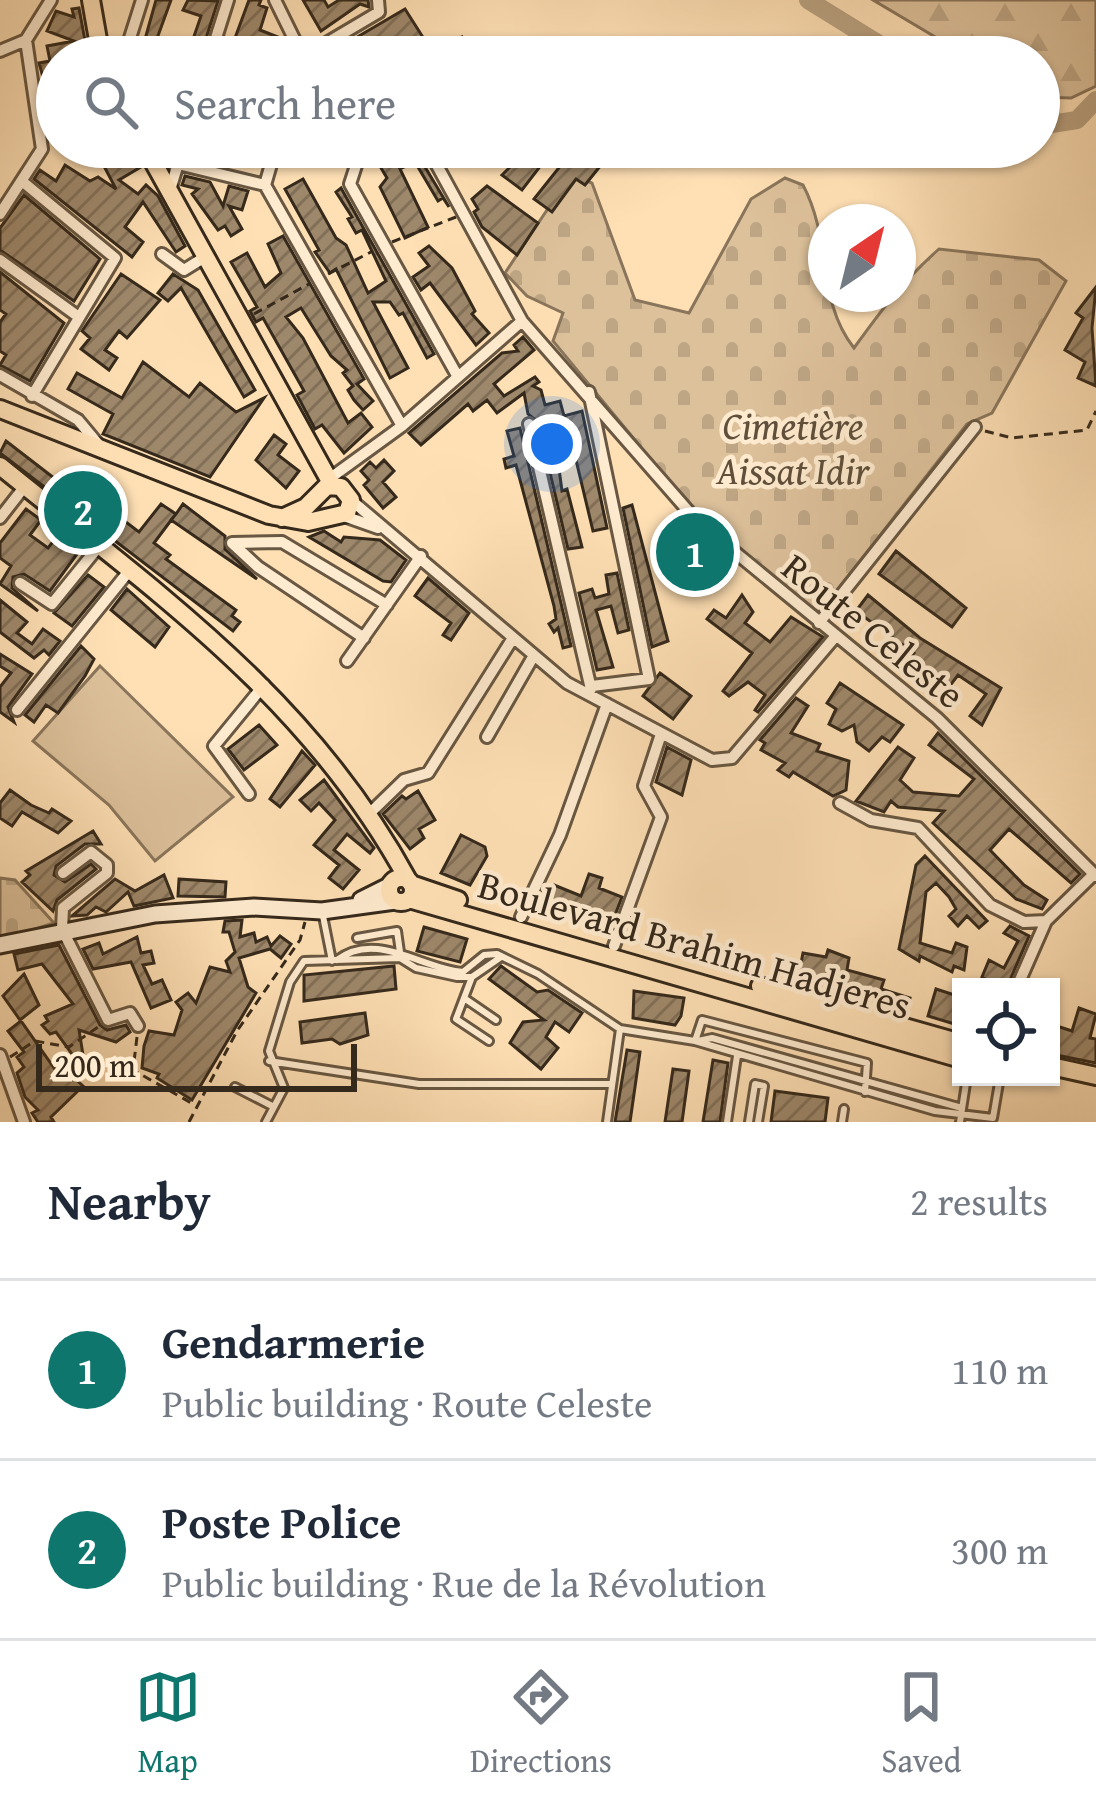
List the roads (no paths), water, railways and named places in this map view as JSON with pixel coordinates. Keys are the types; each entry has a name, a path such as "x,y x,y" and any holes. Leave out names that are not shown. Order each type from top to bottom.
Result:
{"main road":[{"path":"91,0 97,36"},
{"path":"158,168 330,482 346,490 340,511"},
{"path":"0,409 282,518 340,511"},
{"path":"0,466 265,685 370,813 393,850 401,888 342,908 194,910 62,929 0,945"},
{"path":"282,518 316,498 330,482"},
{"path":"316,498 340,511"},
{"name":"Boulevard Brahim Hadjeres","path":"401,888 521,917 952,1040"},
{"name":"Boulevard Brahim Hadjeres","path":"401,888 952,1056"},
{"path":"1060,1068 1096,1076"},
{"path":"1060,1078 1096,1085"}],"street":[{"path":"36,107 25,62 26,40 51,0"},
{"path":"131,36 142,0"},
{"path":"217,36 228,0"},
{"path":"274,0 292,36"},
{"path":"338,36 379,11 378,0"},
{"path":"0,51 26,40"},
{"path":"0,214 36,159"},
{"path":"170,190 177,168"},
{"path":"195,168 265,185"},
{"path":"270,168 265,185 402,426"},
{"path":"355,168 350,184 458,377"},
{"name":"Route Celeste","path":"438,168 522,321 698,521 987,763 1095,875"},
{"path":"23,182 113,253 113,267 76,316 32,396"},
{"path":"162,254 184,270 205,257"},
{"path":"0,260 76,316"},
{"path":"330,482 522,321"},
{"path":"0,375 78,420 100,447"},
{"path":"588,391 649,679 591,689"},
{"path":"529,424 591,689"},
{"path":"819,623 974,427"},
{"path":"0,518 25,486"},
{"path":"340,511 386,531 422,556 533,657 591,689 660,737 712,760 732,758 835,637"},
{"path":"364,638 258,568 232,543 282,542 387,605"},
{"path":"20,583 52,604 99,546"},
{"path":"347,661 422,556"},
{"path":"16,710 129,571"},
{"path":"370,813 404,780 428,772 513,638"},
{"path":"487,737 533,657"},
{"path":"249,794 214,746 265,685"},
{"path":"521,917 560,835 607,704"},
{"path":"614,946 661,817 644,786 660,737"},
{"path":"840,803 871,820 918,828 990,904 1024,922 1046,921"},
{"path":"63,873 92,851 108,869 62,910 62,929 108,1020 130,1013 138,1026"},
{"path":"1021,978 1046,921 1095,875"},
{"path":"1,1059 24,1122"}],"lane":[{"path":"315,911 334,961"},
{"path":"357,938 397,931 400,954"},
{"path":"266,1122 284,1088 269,1061 293,973 304,961 334,961 344,954 400,954 457,972 468,971 484,955 501,957 538,974 620,1029 695,1041 961,1115 993,1120 999,1086"},
{"path":"400,954 443,975 472,977"},
{"path":"489,1041 456,1019 472,977 501,957"},
{"path":"464,998 496,1020"},
{"path":"695,1041 702,1020 867,1063 865,1092"},
{"path":"607,1122 620,1029"},
{"path":"695,1041 712,1038 961,1115"},
{"path":"727,1122 737,1055"},
{"path":"269,1061 419,1084 612,1084"},
{"path":"749,1122 755,1084 764,1085 758,1122"},
{"path":"236,1087 274,1107"},
{"path":"842,1122 844,1109"}],"waterway":[{"path":"808,0 866,36"},
{"path":"1060,123 1077,120 1096,100"}],"place":[{"name":"Poste Police","path":"83,510"},
{"name":"Gendarmerie","path":"695,552"}],"park label":[{"name":"Cimetière Aissat Idir","path":"793,446"}]}
